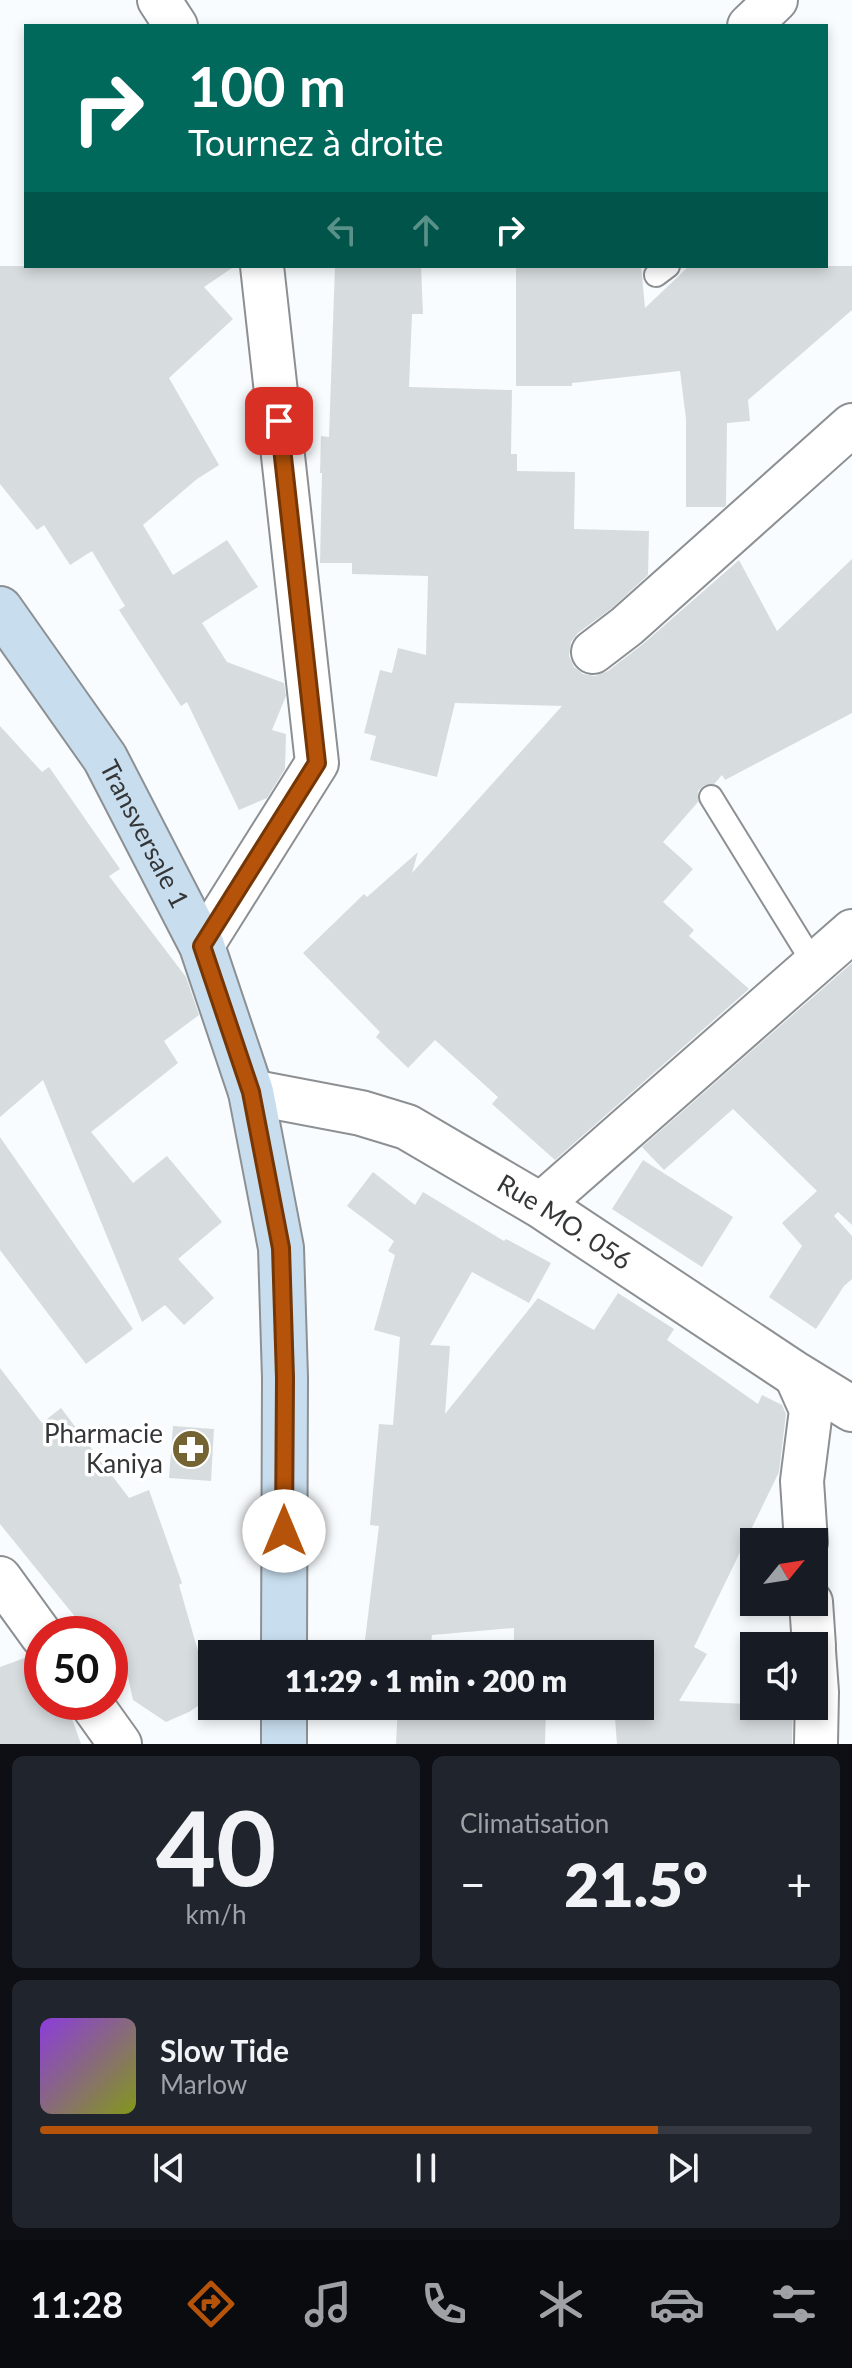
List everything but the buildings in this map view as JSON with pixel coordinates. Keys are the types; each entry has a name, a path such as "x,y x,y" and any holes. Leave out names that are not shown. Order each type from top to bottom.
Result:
{"main road":[{"name":"Transversale 1","path":"0,609 105,758 202,946 251,1092 281,1248 285,1378 284,1640"},
{"path":"284,1720 284,1744"}],"street":[{"path":"159,0 175,24"},
{"path":"751,24 776,0"},
{"path":"202,946 317,763 262,268"},
{"path":"593,652 627,626 852,425"},
{"path":"540,1205 852,931"},
{"name":"Rue MO. 056","path":"251,1092 361,1113 407,1127 540,1205 852,1409"},
{"path":"795,1374 811,1410 802,1481 805,1528"},
{"path":"0,1578 28,1616"},
{"path":"103,1720 120,1744"},
{"path":"816,1720 816,1744"}],"lane":[{"path":"711,797 814,964"}],"place":[{"name":"Pharmacie Kaniya","path":"191,1449"}],"route":[{"path":"279,421 317,763 202,946 251,1092 281,1248 285,1378 284,1531"}]}
